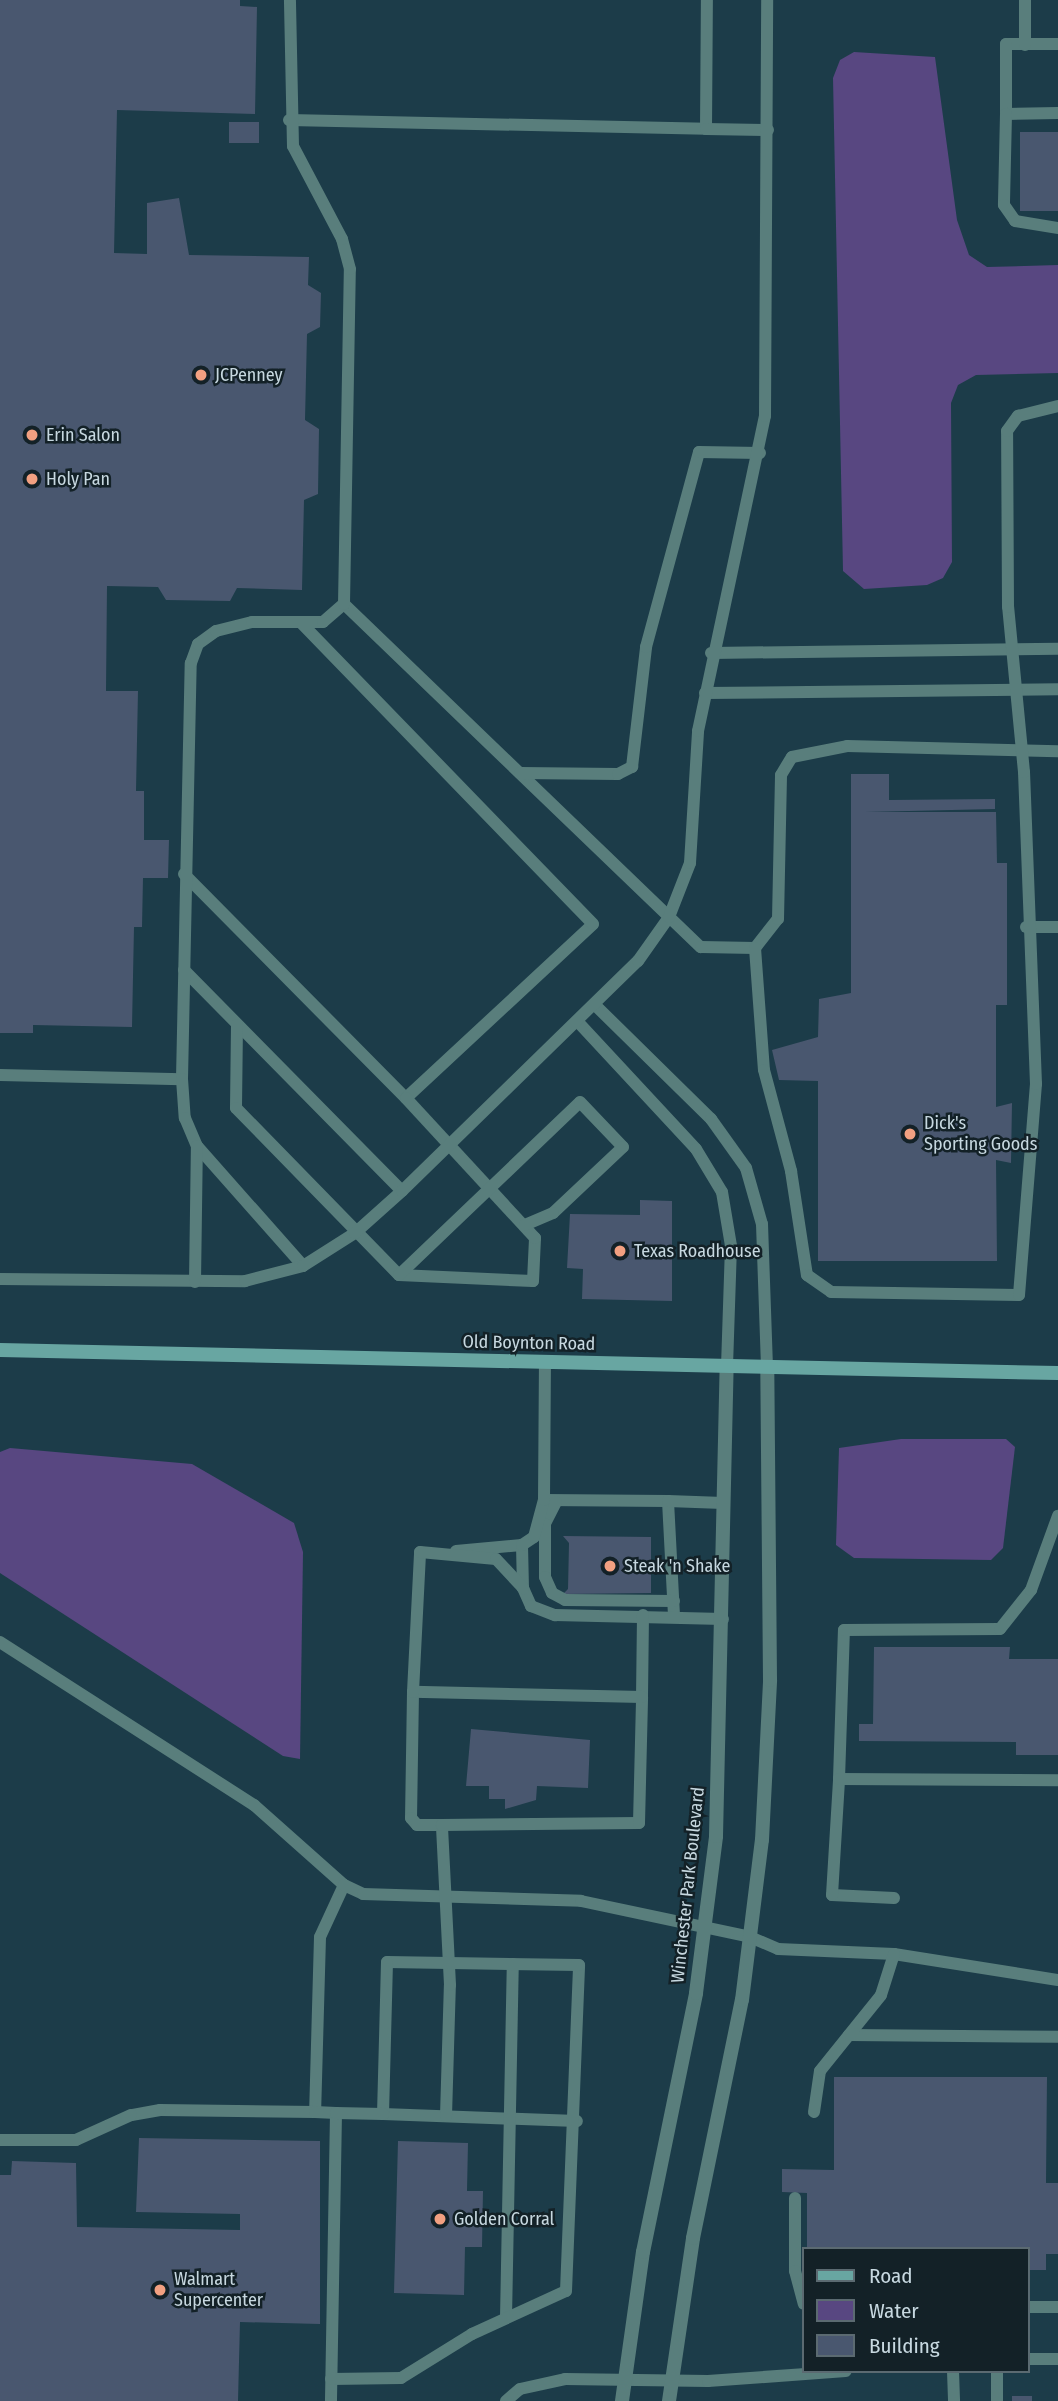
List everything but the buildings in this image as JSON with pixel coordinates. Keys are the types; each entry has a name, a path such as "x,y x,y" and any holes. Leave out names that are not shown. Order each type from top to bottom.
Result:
{"street":[{"name":"Old Boynton Road","path":"0,1350 1058,1373"},
{"name":"Winchester Park Boulevard","path":"622,2401 705,1926 721,1758 727,1366"},
{"path":"669,2401 750,1937 770,1679 766,1367"}],"lane":[{"path":"290,0 289,120 300,167 348,254 344,604 701,947 755,948"},
{"path":"706,130 707,0"},
{"path":"0,1279 245,1281 303,1266 355,1233 402,1191 578,1022 669,917 682,894 691,853 705,694 712,653 760,453 768,130 768,0"},
{"path":"1025,45 1026,0"},
{"path":"1058,44 1006,44 1004,205 1015,221 1058,228"},
{"path":"1006,114 1058,113"},
{"path":"289,120 768,130"},
{"path":"1058,407 1018,416 1007,431 1012,650 1022,750 1026,927 1036,1084 1019,1295 831,1292 807,1275 791,1171 764,1070 755,948 778,919 781,775 792,757 848,746 1022,750 1058,751"},
{"path":"520,773 618,774 632,766 646,647 699,452 760,453"},
{"path":"303,1266 197,1146 185,1118 181,1079 191,663 198,644 216,631 252,622 323,622 344,604"},
{"path":"302,624 593,924 406,1098"},
{"path":"712,653 1058,649"},
{"path":"705,694 1058,689"},
{"path":"184,874 406,1098 488,1189 525,1225 535,1238 533,1281 399,1275 355,1233 236,1108 237,1025"},
{"path":"1026,927 1058,927"},
{"path":"184,970 402,1191"},
{"path":"595,1004 711,1119 746,1168 762,1224 766,1367"},
{"path":"578,1022 696,1149 722,1192 731,1246 727,1366"},
{"path":"0,1075 181,1079"},
{"path":"399,1275 580,1102 623,1147 552,1213 525,1225"},
{"path":"195,1282 197,1146"},
{"path":"545,1363 550,1501 545,1524 545,1577 552,1593 565,1600 674,1601"},
{"path":"550,1501 723,1503"},
{"path":"550,1501 534,1537 522,1545 416,1557 411,1818 417,1825 634,1828 642,1698 643,1615"},
{"path":"668,1501 674,1616"},
{"path":"894,1898 832,1895 844,1630 1000,1629 1031,1590 1058,1516"},
{"path":"522,1545 523,1588"},
{"path":"456,1551 506,1564 523,1588 531,1606 555,1615 723,1619"},
{"path":"0,1642 254,1805 356,1893 581,1901 705,1926 750,1937 778,1949 894,1954 1058,1980"},
{"path":"413,1692 642,1698"},
{"path":"839,1779 1058,1780"},
{"path":"442,1825 446,1963 446,2116"},
{"path":"315,2112 320,1937 344,1885"},
{"path":"814,2112 820,2071 881,1995 894,1954"},
{"path":"331,2379 401,2378 506,2318 566,2291 577,2121 579,1965 387,1962 383,2114"},
{"path":"506,2318 513,1964"},
{"path":"849,2035 1058,2037"},
{"path":"0,2140 76,2140 131,2115 160,2110 577,2121"},
{"path":"331,2401 336,2113"},
{"path":"795,2198 795,2272 802,2297"},
{"path":"1030,2307 1058,2307"},
{"path":"1030,2359 1058,2360"},
{"path":"506,2401 547,2382 671,2381 816,2373"},
{"path":"953,2373 954,2401"},
{"path":"997,2373 997,2401"}],"water":[{"path":"854,52 935,57 957,220 969,255 987,267 1058,265 1058,373 976,375 958,385 951,403 952,562 943,578 927,585 864,589 843,571 833,78 840,60"},
{"path":"901,1439 1006,1439 1015,1447 1003,1548 991,1560 854,1558 836,1545 839,1448"},
{"path":"10,1448 192,1464 294,1523 303,1552 300,1759 283,1756 0,1573 0,1452"}],"place":[{"name":"JCPenney","path":"201,375"},
{"name":"Erin Salon","path":"32,435"},
{"name":"Holy Pan","path":"32,479"},
{"name":"Dick's Sporting Goods","path":"910,1134"},
{"name":"Texas Roadhouse","path":"620,1251"},
{"name":"Steak 'n Shake","path":"610,1566"},
{"name":"Golden Corral","path":"440,2219"},
{"name":"Walmart Supercenter","path":"160,2290"}]}
